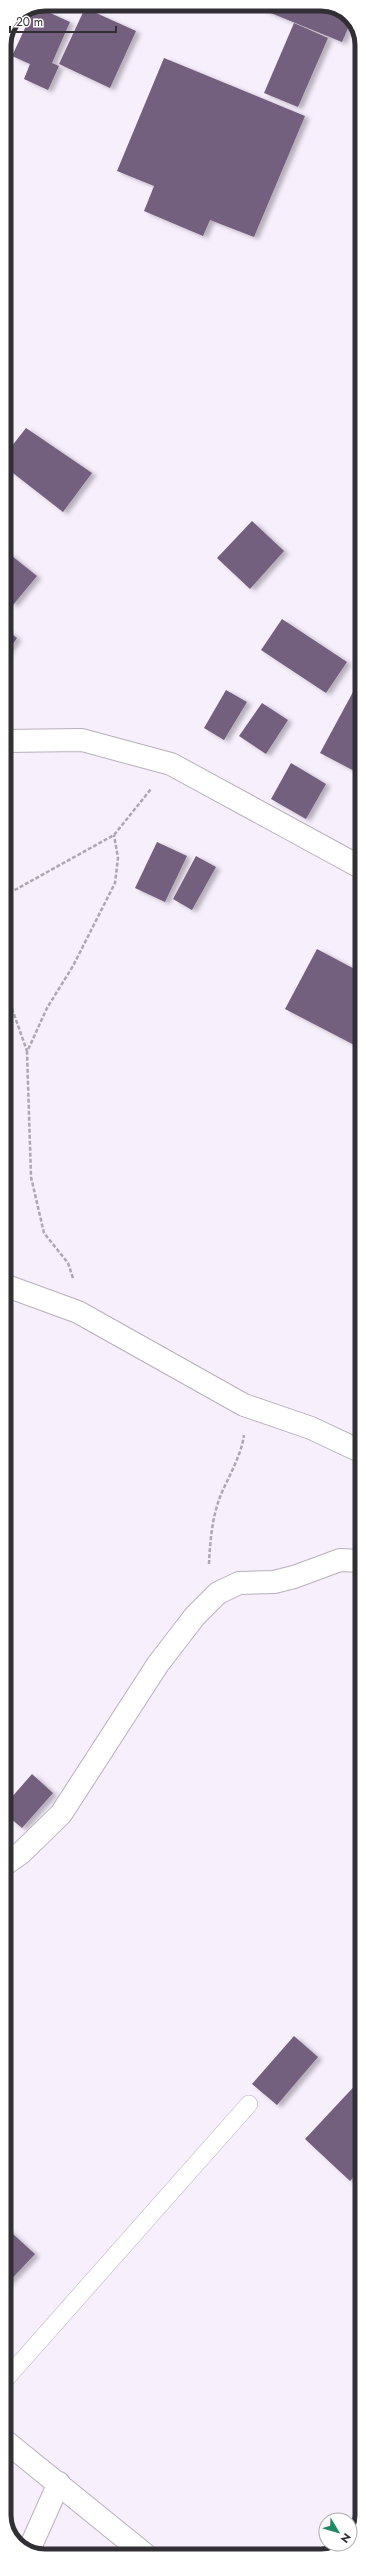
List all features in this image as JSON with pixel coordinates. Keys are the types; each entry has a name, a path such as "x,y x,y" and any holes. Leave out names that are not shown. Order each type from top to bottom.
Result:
{"street":[{"path":"11,741 82,740 171,764 355,864"},
{"path":"11,1288 78,1312 244,1405 311,1428 355,1449"},
{"path":"11,1860 21,1853 61,1814 158,1664 207,1604 226,1587 239,1583 274,1582 340,1560 355,1561"},
{"path":"11,2445 139,2549"},
{"path":"31,2546 59,2483"}],"lane":[{"path":"11,2373 249,2104"}],"path":[{"path":"11,892 114,835 171,764"},
{"path":"27,1052 47,1008 83,947 115,883 118,858 114,835"},
{"path":"11,1006 27,1052 31,1177 44,1233 68,1263 72,1273 78,1312"},
{"path":"207,1604 210,1540 220,1498 242,1444 244,1405"}],"building":[{"path":"46,11 70,22 52,63 59,66 48,90 24,79 30,64 12,56 32,14"},
{"path":"84,11 92,11 136,31 110,88 59,64"},
{"path":"266,11 330,12 340,17 349,26 342,42"},
{"path":"294,23 328,38 298,107 264,93"},
{"path":"164,58 305,116 254,237 210,220 203,236 144,211 154,186 117,171"},
{"path":"26,428 92,473 63,512 11,471 11,447"},
{"path":"252,521 284,551 250,589 217,558"},
{"path":"11,555 37,576 13,605 11,603"},
{"path":"282,619 347,662 326,693 261,650"},
{"path":"11,633 17,638 11,647"},
{"path":"355,688 355,771 320,753"},
{"path":"226,690 247,702 224,740 204,728"},
{"path":"262,703 288,720 266,754 239,736"},
{"path":"291,763 326,784 306,819 271,799"},
{"path":"157,842 187,856 165,902 135,888"},
{"path":"196,856 216,867 192,910 173,899"},
{"path":"317,949 355,969 355,1045 285,1009"},
{"path":"32,1774 53,1793 22,1828 11,1819 11,1798"},
{"path":"294,2036 318,2057 277,2105 252,2084"},
{"path":"355,2085 355,2176 350,2181 305,2139"},
{"path":"11,2232 35,2254 11,2280"}]}
